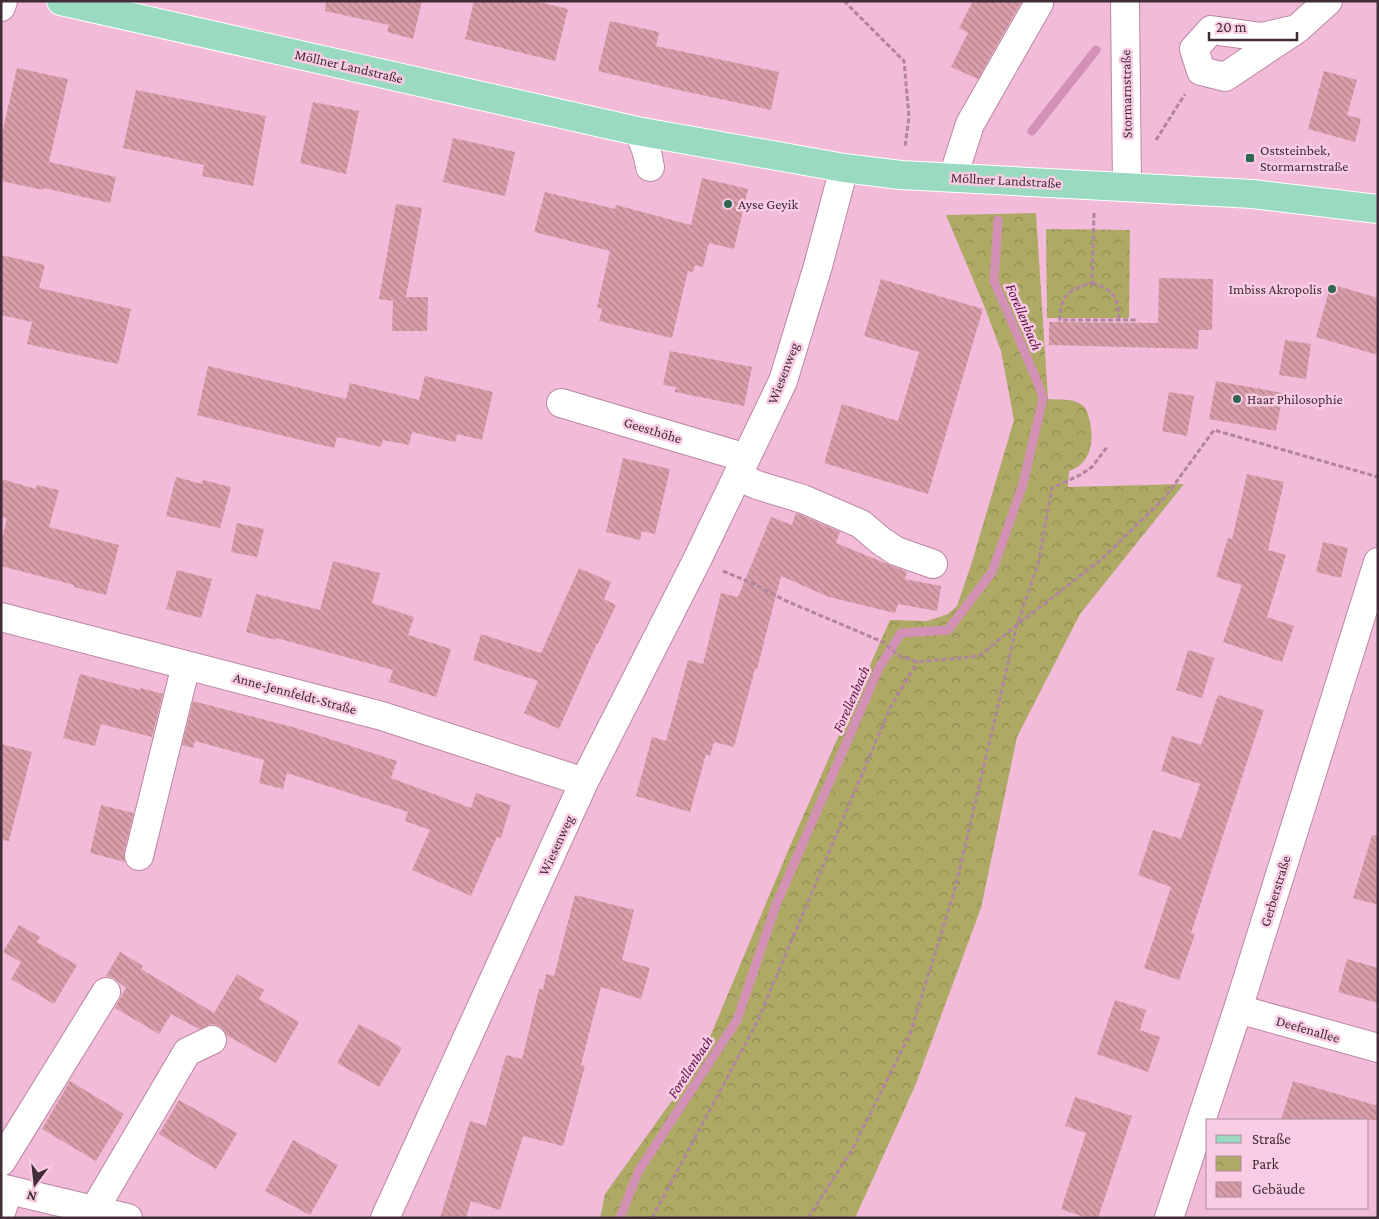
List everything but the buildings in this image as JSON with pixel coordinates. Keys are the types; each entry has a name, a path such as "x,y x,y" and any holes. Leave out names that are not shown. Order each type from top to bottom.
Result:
{"main road":[{"name":"Möllner Landstraße","path":"60,1 637,131 844,168 901,174 1254,194 1378,208"}],"street":[{"path":"1,7 3,1"},
{"name":"Stormarnstraße","path":"1125,1 1127,186"},
{"path":"1297,28 1262,37 1212,30 1194,49 1200,71 1225,77 1297,28 1328,1"},
{"path":"953,177 970,124 1039,3"},
{"path":"637,131 648,152 650,167"},
{"name":"Wiesenweg","path":"385,1218 584,782 697,560 746,473 783,381 809,264 844,168"},
{"name":"Geesthöhe","path":"561,403 746,473 861,524 896,551 933,564"},
{"name":"Gerberstraße","path":"1169,1218 1238,1009 1378,562"},
{"name":"Anne-Jennfeldt-Straße","path":"1,617 382,716 584,782"},
{"path":"139,856 186,665"},
{"path":"1,1162 106,992"},
{"name":"Deefenallee","path":"1238,1009 1378,1048"},
{"path":"94,1210 187,1052 212,1040"},
{"path":"4,1197 94,1210 128,1218"}],"path":[{"path":"844,1 904,61 908,117 901,174"},
{"path":"1153,145 1200,71"},
{"path":"1092,284 1095,185"},
{"path":"1120,320 1116,299 1112,292 1103,286 1092,284 1076,288 1066,297 1060,308 1060,320 1120,320 1136,320"},
{"path":"697,560 754,584 784,600 883,642 898,655 917,662 979,656 1110,551 1166,496 1214,430 1378,477"},
{"path":"808,1218 852,1150 910,1034 954,889 1017,625 1038,564 1052,488 1080,476 1092,467 1107,447"},
{"path":"652,1218 757,1022 890,708 917,662"}],"green space":[{"path":"1036,213 1048,399 1070,400 1086,408 1092,437 1086,458 1076,468 1069,471 1068,487 1184,484 1080,614 1017,737 981,908 915,1086 855,1218 600,1218 605,1194 699,1063 793,839 890,620 927,621 948,614 957,606 1014,420 1001,351 946,215"},
{"path":"1046,229 1130,230 1129,318 1047,318"}],"waterway":[{"name":"Forellenbach","path":"1032,131 1096,50"},
{"name":"Forellenbach","path":"620,1218 638,1172 737,1020 776,905 879,668 901,633 948,630 992,572 1023,484 1043,398 994,281 998,220"}],"place":[{"name":"Oststeinbek, Stormarnstraße","path":"1250,158"},
{"name":"Ayse Geyik","path":"728,204"},
{"name":"Imbiss Akropolis","path":"1332,289"},
{"name":"Haar Philosophie","path":"1237,399"}]}
